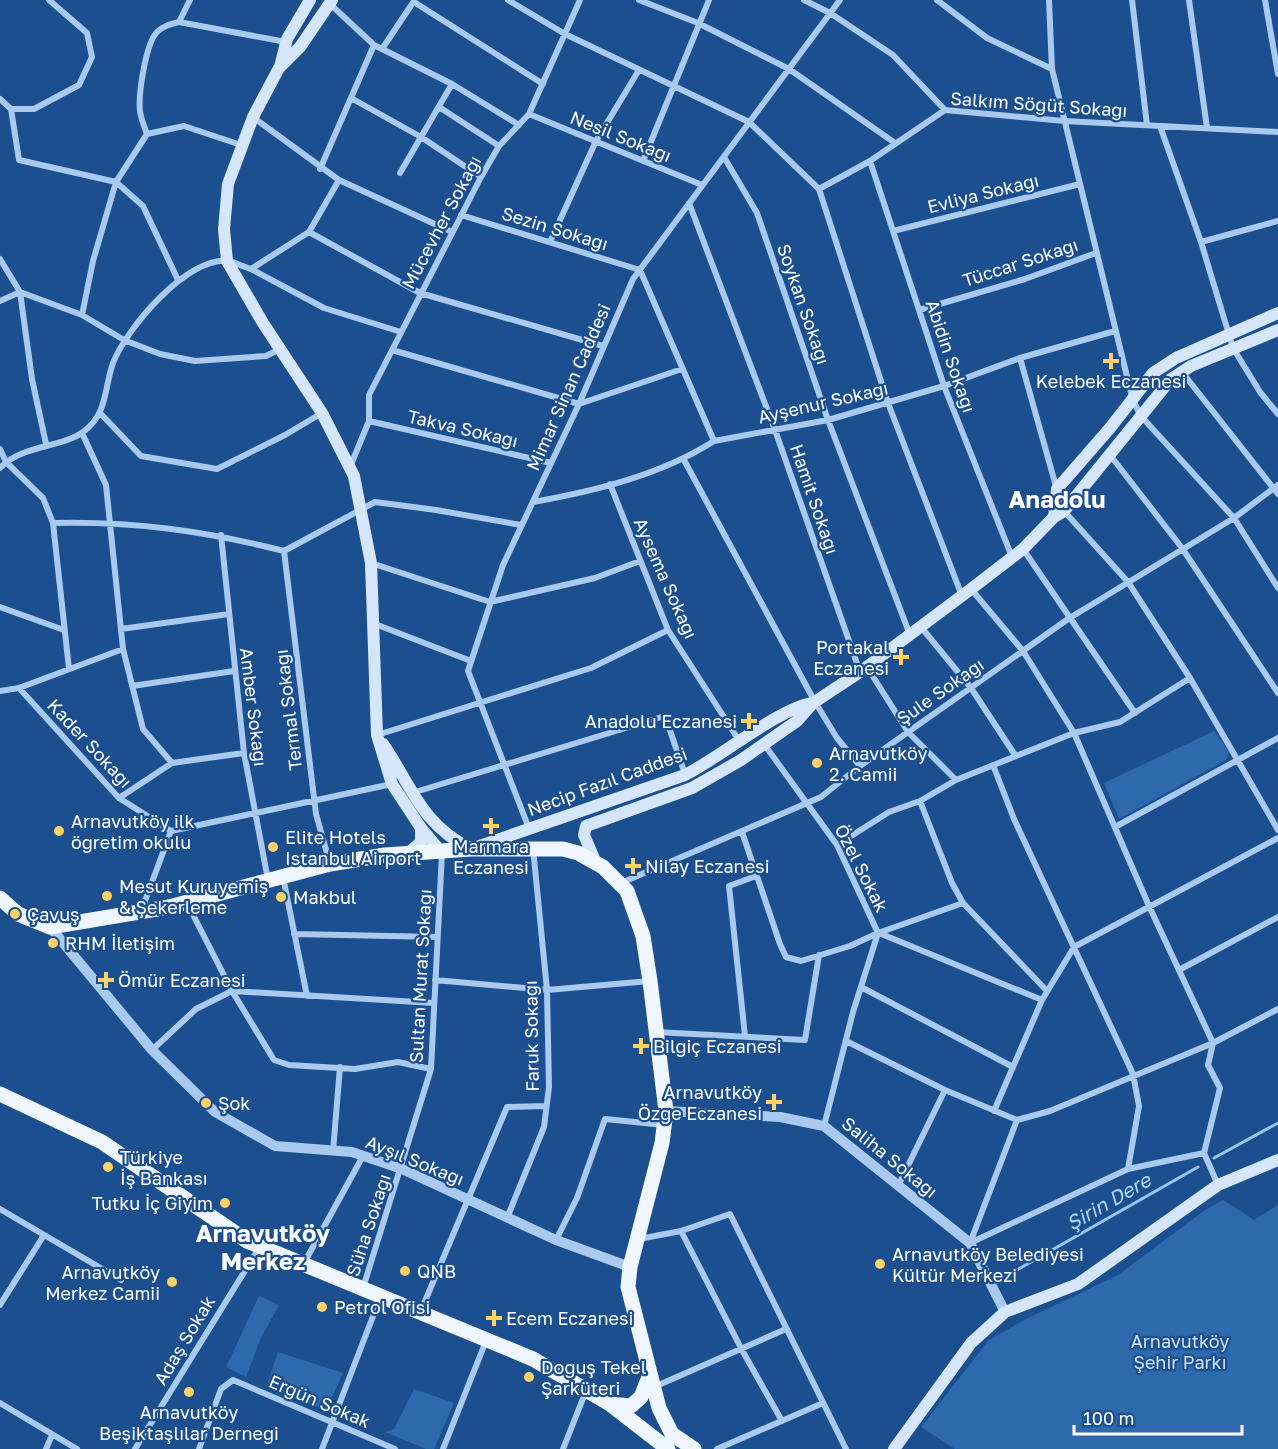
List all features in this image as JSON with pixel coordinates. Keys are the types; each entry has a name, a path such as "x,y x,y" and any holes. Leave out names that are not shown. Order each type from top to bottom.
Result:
{"main road":[{"path":"310,0 286,42 279,68 253,117 228,184 224,213 227,261 322,413 350,468 362,510 371,563 375,624 377,735 392,784 421,828 442,853"},
{"path":"279,68 300,47 331,2"},
{"path":"1059,514 1057,489 1110,428 1143,383 1165,364 1278,313"},
{"name":"Necip Fazıl Caddesi","path":"596,863 584,835 586,826 692,788 803,717 814,703 921,627 1023,549 1059,514 1110,455 1163,387 1182,372 1278,330"},
{"name":"Necip Fazıl Caddesi","path":"471,849 530,831 686,775 795,707 814,703"},
{"path":"377,735 397,765 412,794 438,828 450,838 471,849"},
{"path":"407,854 421,842 421,828"},
{"path":"0,898 18,914 50,927 187,902 330,864 407,854 471,849 563,849 578,853 596,863 621,883 632,900 643,936 665,1118 630,1267 628,1287 651,1382 672,1434 694,1449"},
{"path":"0,1094 102,1142 230,1231 260,1247 533,1359 610,1404 668,1449"},
{"path":"894,1449 971,1343 1005,1312 1078,1284 1218,1185 1278,1160"},
{"path":"610,1404 631,1406 641,1397 651,1382"}],"street":[{"path":"11,109 34,109 79,85 92,57 87,33 50,0"},
{"path":"179,22 190,0"},
{"path":"508,0 565,34 749,122 819,189 888,403 967,592 1023,651 1074,733 1149,906 1213,1043 1208,1065 1220,1089 1204,1153 1218,1185"},
{"name":"Mücevher Sokağı","path":"350,468 369,421 369,395 481,177 499,146 529,114 580,0"},
{"path":"639,0 698,23 789,69 894,143"},
{"path":"643,161 709,0"},
{"path":"804,0 830,13 893,55 945,110"},
{"name":"Mimar Sinan Caddesi","path":"530,831 468,671 503,565 579,404 633,279 840,0"},
{"path":"937,0 987,38 1052,69"},
{"path":"1132,0 1147,125"},
{"path":"1189,0 1208,128"},
{"path":"1265,0 1278,74"},
{"path":"382,49 414,1 543,84"},
{"path":"1047,1 1052,69 1132,397 1140,415 1234,518 1278,588"},
{"path":"331,2 374,45 452,84 519,125"},
{"path":"147,134 140,111 140,90 151,42 155,34 164,26 179,22 286,42"},
{"path":"320,169 374,45"},
{"path":"550,242 596,141 639,70"},
{"path":"400,173 452,84"},
{"path":"351,98 421,138 481,177"},
{"path":"0,99 11,109 19,159 116,182 143,206 178,280"},
{"path":"439,107 499,146"},
{"name":"Salkım Söğüt Sokağı","path":"819,189 870,161 945,110 1064,121 1278,132"},
{"name":"Nesil Sokağı","path":"529,114 702,185"},
{"path":"253,117 320,169 339,180 452,232"},
{"path":"82,315 93,261 116,182 147,134 184,126 241,145"},
{"path":"1160,126 1202,242 1228,336 1260,392 1278,414"},
{"name":"Soykan Sokağı","path":"724,157 757,213 828,420 910,635"},
{"name":"Abidin Sokağı","path":"870,161 944,386 1012,557"},
{"path":"250,269 309,232 339,180"},
{"name":"Evliya Sokağı","path":"893,231 1080,184"},
{"name":"Hamit Sokağı","path":"690,202 864,669 908,732 956,780"},
{"name":"Sezin Sokağı","path":"461,215 640,270"},
{"path":"1202,242 1278,221"},
{"path":"309,232 420,293 603,346"},
{"name":"Tüccar Sokağı","path":"919,310 1025,279 1096,253"},
{"path":"0,260 20,292 32,379 46,444"},
{"path":"0,468 6,462 46,444 82,433 101,414 112,364 124,340 169,287 198,268 227,261 250,269 324,308 401,332"},
{"path":"533,502 579,493 684,460 714,441 640,270"},
{"path":"0,301 20,292 82,315 124,340 160,354 195,361 266,356 281,348"},
{"name":"Ayşenur Sokağı","path":"714,441 828,420 944,386 1020,358 1115,331"},
{"path":"392,350 579,404 682,369"},
{"path":"1020,358 1057,489"},
{"path":"1182,372 1276,489"},
{"path":"101,414 141,456 217,469 285,435 322,413"},
{"name":"Takva Sokağı","path":"369,421 551,463"},
{"path":"82,433 106,484 123,649 132,686 144,729 172,763"},
{"path":"0,449 6,462 43,498 53,523 69,669"},
{"path":"1110,455 1182,548 1278,693"},
{"path":"684,460 814,703 837,738 860,766"},
{"name":"Aysema Sokağı","path":"610,483 669,630 740,742"},
{"name":"Şule Sokağı","path":"621,883 821,797 860,766 1068,619 1234,518 1276,489"},
{"path":"53,523 109,522 221,535 284,551 375,502 521,525"},
{"path":"1059,514 1128,582 1190,678 1278,830"},
{"name":"Amber Sokağı","path":"221,535 234,671 244,753 255,815 294,934 307,996"},
{"path":"1023,549 1068,619 1136,713"},
{"name":"Termal Sokağı","path":"284,551 314,800 330,864"},
{"path":"371,563 490,602 595,578 640,561"},
{"path":"0,607 64,630"},
{"path":"121,629 229,614"},
{"path":"375,624 471,661"},
{"path":"921,627 971,688 1015,755"},
{"path":"377,735 591,668 669,630"},
{"path":"0,691 19,688 123,649"},
{"path":"132,686 234,671"},
{"path":"837,845 889,812 920,801 956,780 1074,733 1120,722 1190,678"},
{"name":"Kader Sokağı","path":"19,688 119,798 171,831"},
{"path":"412,794 665,716 686,775"},
{"path":"1115,827 1278,738"},
{"name":"Özel Sokak","path":"764,743 837,845 879,933 861,987 824,1126"},
{"path":"119,798 172,763 244,753"},
{"path":"993,765 1014,819 1134,1074 1139,1106 1128,1169"},
{"path":"141,910 171,831 255,815 392,784"},
{"path":"920,801 952,883 963,903 1047,992"},
{"path":"742,832 786,957 801,961 850,946 879,933 963,903"},
{"path":"994,1111 1042,1000 1074,947 1278,838"},
{"name":"Faruk Sokağı","path":"507,1218 544,1127 546,1106 549,1036 547,990 533,848"},
{"name":"Sultan Murat Sokağı","path":"402,1169 431,1069 442,853"},
{"path":"745,1036 729,886 756,876"},
{"path":"187,902 232,991 274,1060 289,1065 355,1069 398,1062 431,1069"},
{"path":"1179,970 1278,917"},
{"name":"Ayşıl Sokağı","path":"50,927 152,1050 215,1112 275,1146 363,1156 402,1169 556,1240 630,1267"},
{"path":"879,933 1042,1000"},
{"path":"294,934 437,937"},
{"path":"656,1032 805,1041 819,955"},
{"path":"435,980 547,990 650,981"},
{"path":"861,987 1013,1067"},
{"path":"152,1050 196,1009 232,991 434,1003"},
{"path":"846,1041 945,1090 1017,1120 1050,1111 1134,1074 1213,1043 1278,1009"},
{"path":"333,1151 340,1067"},
{"path":"899,1184 945,1090"},
{"path":"420,1313 507,1107 546,1106"},
{"path":"556,1240 576,1198 605,1119 665,1118"},
{"name":"Saliha Sokağı","path":"665,1118 780,1118 824,1126 970,1243 1005,1312"},
{"path":"970,1243 1017,1120"},
{"path":"970,1243 1128,1169 1204,1153"},
{"path":"303,1265 363,1156"},
{"name":"Süha Sokağı","path":"362,1290 402,1169"},
{"path":"0,1209 121,1280"},
{"path":"637,1239 681,1231 730,1214 846,1449"},
{"path":"681,1231 742,1350 782,1420"},
{"path":"0,1305 44,1235"},
{"name":"Adaş Sokak","path":"135,1449 260,1247"},
{"path":"322,1449 381,1297"},
{"path":"651,1382 742,1350 786,1329"},
{"path":"443,1449 487,1339"},
{"name":"Ergün Sokak","path":"199,1449 221,1389 233,1380 394,1449"},
{"path":"563,1449 586,1390"},
{"path":"0,1403 77,1449"},
{"path":"717,1449 823,1403"},
{"path":"46,1449 52,1435"}],"green space":[{"path":"1214,731 1229,752 1226,760 1119,819 1104,783"},
{"name":"Arnavutköy Şehir Parkı","path":"1223,1200 1254,1220 1278,1205 1278,1449 955,1449 921,1427 988,1341 1024,1320 1118,1275 1205,1210"},
{"path":"259,1296 279,1305 260,1340 246,1377 226,1367"},
{"path":"278,1352 343,1373 328,1406 321,1408 266,1387"},
{"path":"414,1389 454,1403 434,1449 426,1449 385,1432 394,1429"}],"waterway":[{"name":"Şirin Dere","path":"1214,1158 1278,1123"},
{"name":"Şirin Dere","path":"1001,1279 1198,1167"}],"place":[{"name":"Kelebek Eczanesi","path":"1111,361"},
{"name":"Portakal Eczanesi","path":"901,657"},
{"name":"Anadolu Eczanesi","path":"749,721"},
{"name":"Arnavutköy 2. Camii","path":"817,763"},
{"name":"Marmara Eczanesi","path":"491,826"},
{"name":"Arnavutköy ilk öğretim okulu","path":"59,831"},
{"name":"Elite Hotels Istanbul Airport","path":"273,847"},
{"name":"Nilay Eczanesi","path":"633,866"},
{"name":"Mesut Kuruyemiş & Şekerleme","path":"107,896"},
{"name":"Makbul","path":"281,897"},
{"name":"Çavuş","path":"15,914"},
{"name":"RHM İletişim","path":"53,943"},
{"name":"Ömür Eczanesi","path":"106,980"},
{"name":"Bilgiç Eczanesi","path":"641,1046"},
{"name":"Arnavutköy Özge Eczanesi","path":"774,1102"},
{"name":"Şok","path":"206,1103"},
{"name":"Türkiye İş Bankası","path":"108,1167"},
{"name":"Tutku İç Giyim","path":"225,1203"},
{"name":"Arnavutköy Belediyesi Kültür Merkezi","path":"880,1264"},
{"name":"QNB","path":"405,1271"},
{"name":"Arnavutköy Merkez Camii","path":"172,1282"},
{"name":"Petrol Ofisi","path":"322,1307"},
{"name":"Ecem Eczanesi","path":"494,1318"},
{"name":"Doğuş Tekel Şarküteri","path":"529,1377"},
{"name":"Arnavutköy Beşiktaşlılar Derneği","path":"189,1392"}],"district":[{"name":"Anadolu","path":"1057,498"},
{"name":"Arnavutköy Merkez","path":"263,1246"}]}
